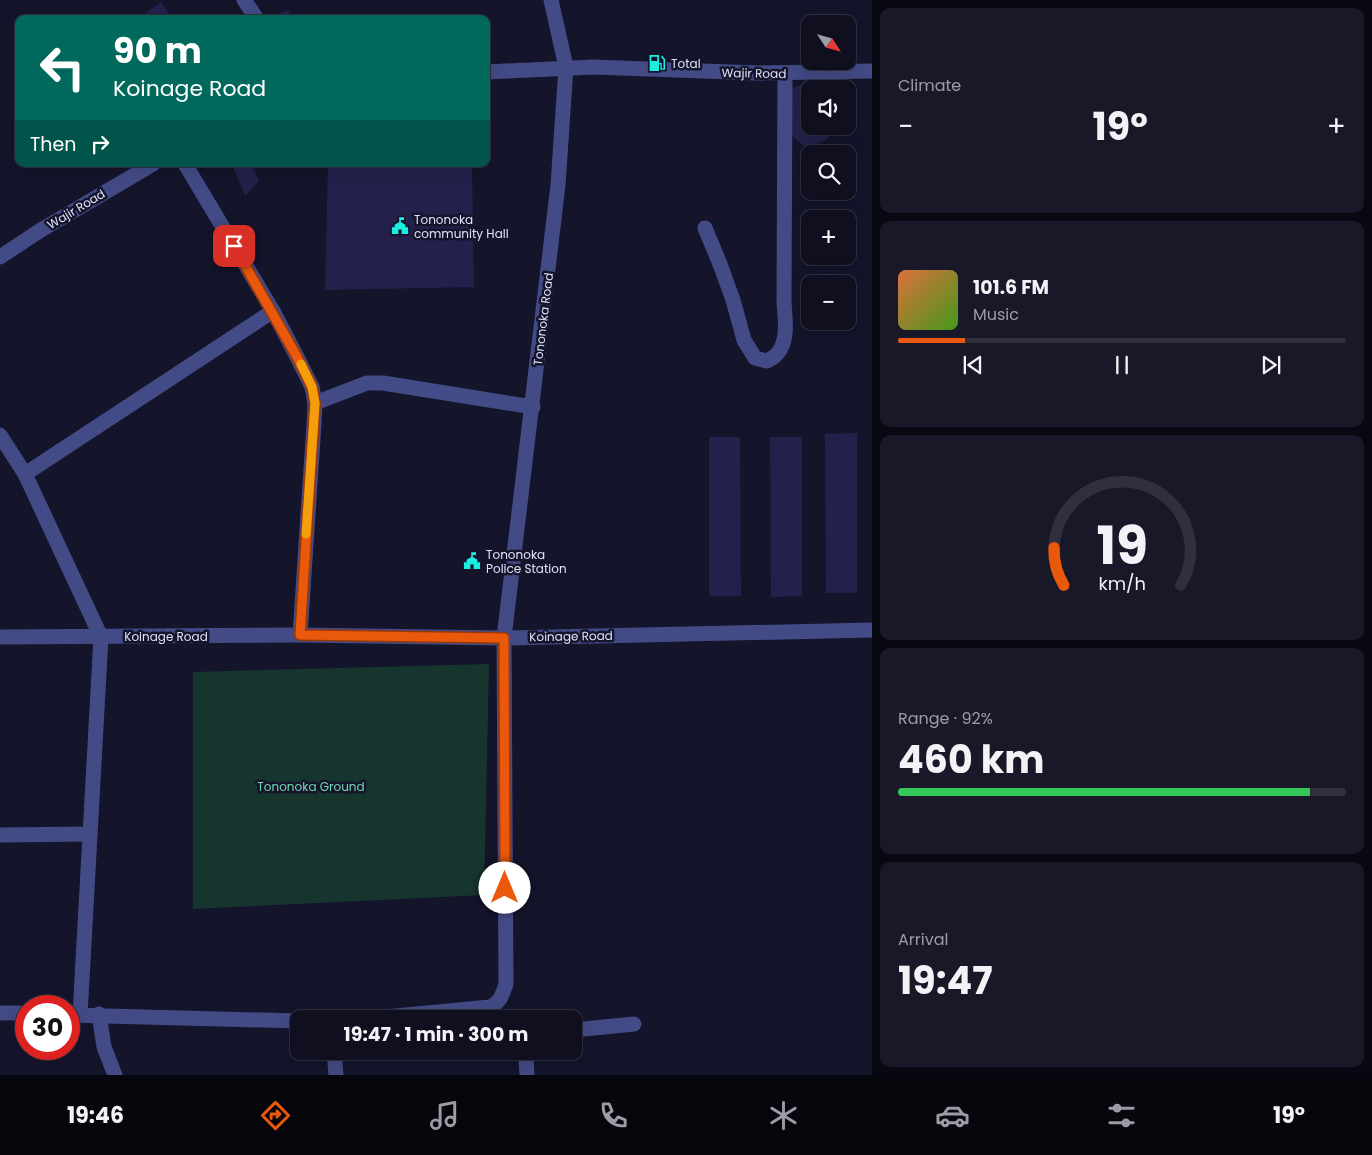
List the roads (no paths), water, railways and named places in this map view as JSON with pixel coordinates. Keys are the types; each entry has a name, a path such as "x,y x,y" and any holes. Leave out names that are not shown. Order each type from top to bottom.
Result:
{"street":[{"path":"244,0 254,15"},
{"name":"Tononoka Road","path":"469,1010 498,1004 506,984 504,638 533,408 558,184 566,67 552,0"},
{"name":"Wajir Road","path":"490,72 566,67 785,74 872,71"},
{"path":"704,228 730,291 744,340 755,358 767,361 777,354 783,345 786,326 784,302 785,74"},
{"name":"Wajir Road","path":"0,257 41,230 148,167"},
{"path":"187,167 273,312 312,387 315,403 300,635"},
{"path":"25,474 273,312"},
{"path":"315,403 367,383 383,383 501,401 533,408"},
{"path":"0,434 25,474 101,636 90,834 76,995"},
{"name":"Koinage Road","path":"0,637 300,635 504,638 872,630"},
{"path":"0,835 90,834"},
{"path":"0,1013 15,1013"},
{"path":"99,1014 104,1047 115,1075"},
{"path":"80,1015 290,1021"},
{"path":"582,1029 634,1024"},
{"path":"335,1060 336,1075"},
{"path":"526,1060 527,1075"}],"place":[{"name":"Total","path":"657,63"},
{"name":"Tononoka community Hall","path":"400,226"},
{"name":"Tononoka Police Station","path":"472,561"}],"park label":[{"name":"Tononoka Ground","path":"311,786"}]}
